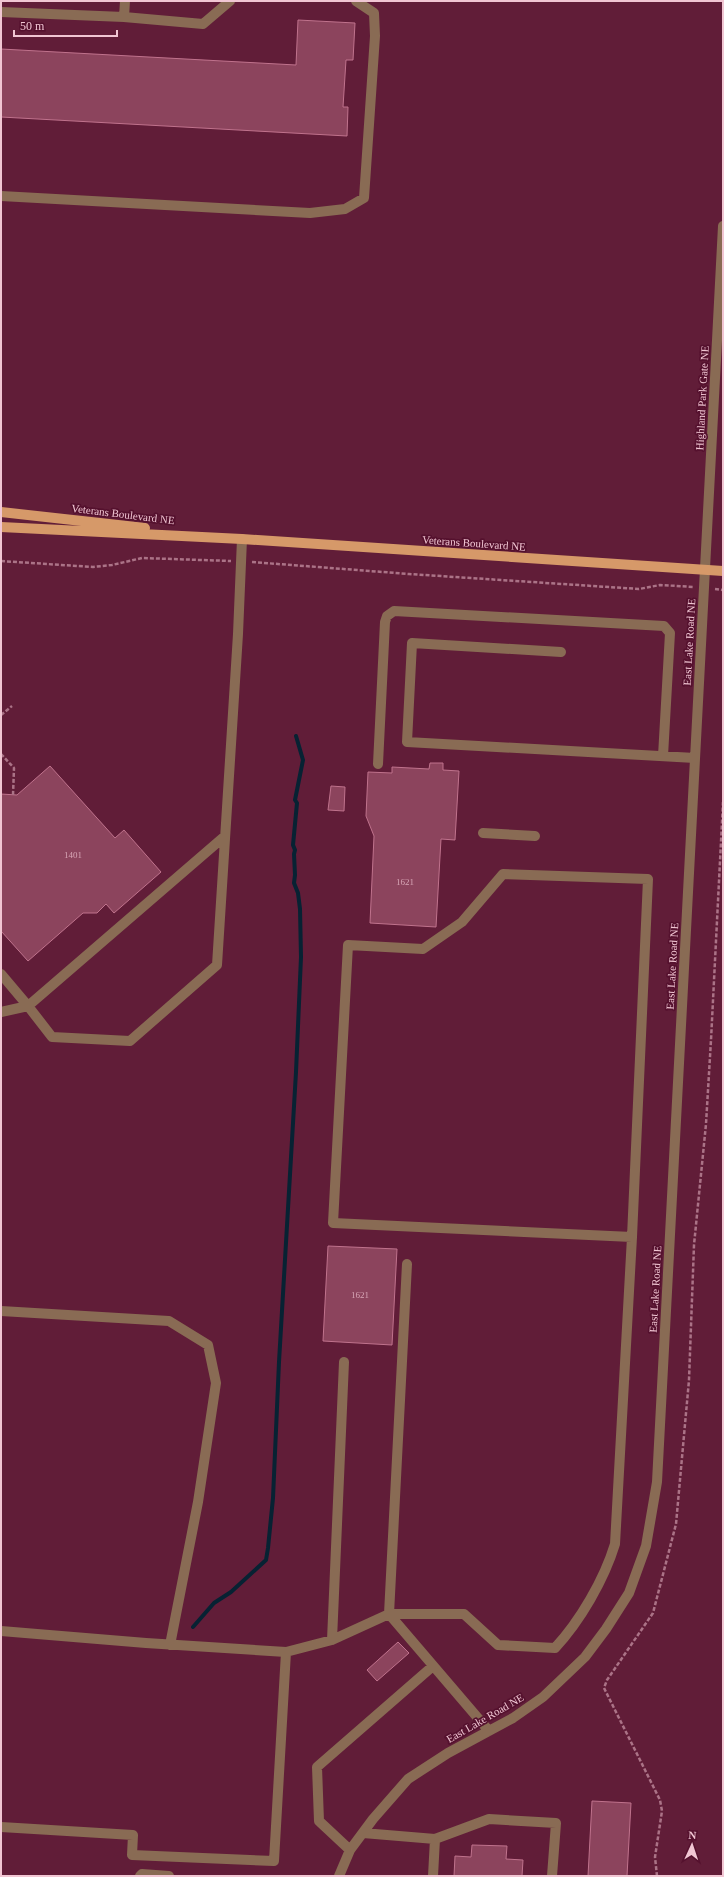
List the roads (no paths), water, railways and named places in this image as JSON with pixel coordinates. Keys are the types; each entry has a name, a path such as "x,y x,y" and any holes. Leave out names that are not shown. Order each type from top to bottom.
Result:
{"main road":[{"name":"Veterans Boulevard NE","path":"1,512 242,539"},
{"name":"Veterans Boulevard NE","path":"1,527 242,539 723,571"}],"street":[{"path":"124,17 125,1"},
{"path":"1,12 124,17 203,24 230,1"},
{"path":"1,196 310,213 346,209 364,198 375,36 374,14 356,1"},
{"name":"Highland Park Gate NE","path":"705,570 723,226"},
{"path":"1,974 52,1036 130,1041 217,965 242,539"},
{"name":"East Lake Road NE","path":"339,1876 350,1850 408,1780 448,1753 513,1718 543,1697 585,1657 606,1629 629,1592 646,1546 657,1482 705,570"},
{"path":"378,764 386,622 387,616 394,612 664,626 670,632 663,756"},
{"path":"561,652 412,643 407,742 695,758"},
{"path":"483,833 535,836"},
{"path":"1,1012 28,1006 225,836"},
{"path":"1,1631 170,1645 286,1652 332,1640 389,1614 464,1614 498,1645 555,1648 573,1624 598,1585 610,1561 615,1544 632,1237 648,879 503,874 462,922 423,949 348,945 333,1223 632,1237"},
{"path":"407,1264 389,1614 489,1731"},
{"path":"1,1311 169,1321 208,1344 216,1383 198,1502 170,1645"},
{"path":"332,1640 344,1362"},
{"path":"1,1827 133,1835 132,1855 274,1861 286,1652"},
{"path":"350,1850 319,1821 317,1767 433,1666"},
{"path":"363,1833 435,1839 489,1818 556,1823 552,1876"},
{"path":"433,1876 435,1839"},
{"path":"140,1876 142,1874 169,1876"}],"waterway":[{"path":"193,1627 214,1603 231,1592 266,1560 268,1548 273,1498 301,957 300,909 298,893 294,883 295,850 293,845 297,803 295,800 303,760 296,736"}]}
